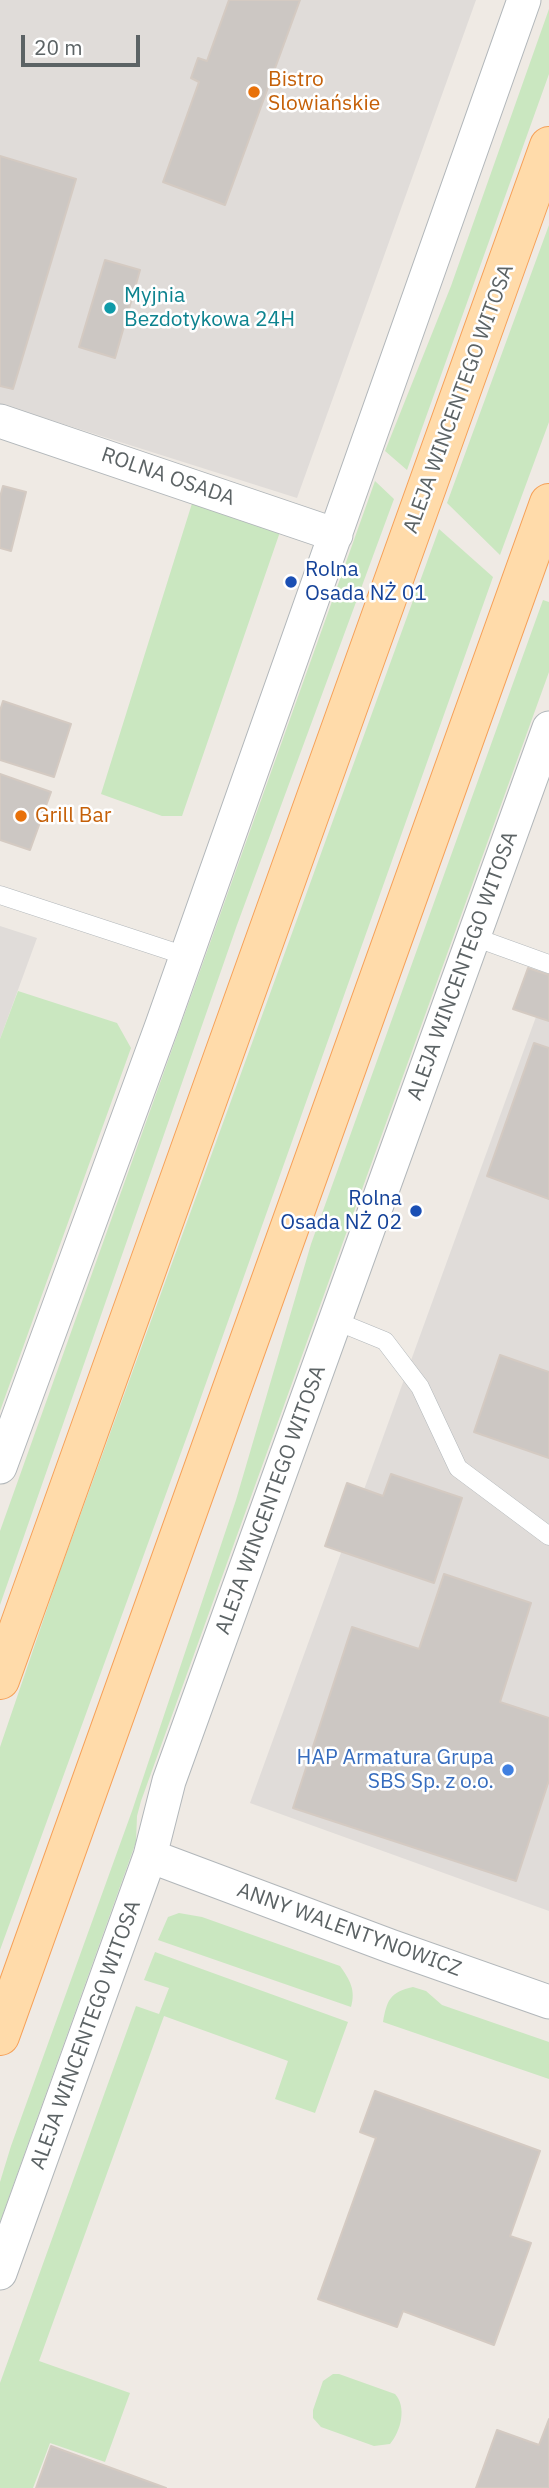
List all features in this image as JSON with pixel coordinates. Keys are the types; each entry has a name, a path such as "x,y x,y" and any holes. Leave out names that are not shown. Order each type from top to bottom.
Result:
{"main road":[{"name":"ALEJA WINCENTEGO WITOSA","path":"0,1680 549,146"},
{"path":"2,2036 549,503"}],"street":[{"path":"0,1467 186,956 524,0"},
{"name":"ROLNA OSADA","path":"0,421 336,535"},
{"name":"ALEJA WINCENTEGO WITOSA","path":"0,2273 150,1856 169,1781 549,728"},
{"name":"ANNY WALENTYNOWICZ","path":"150,1856 549,2002"}],"lane":[{"path":"0,895 186,956"},
{"path":"474,937 549,964"},
{"path":"336,1321 385,1340 420,1387 458,1468 549,1536"}],"shaded area":[{"path":"0,0 476,0 297,498 0,404"},
{"path":"0,926 37,938 0,1039"},
{"path":"549,981 549,1911 250,1803"}],"green space":[{"path":"549,9 549,74 407,470 385,451 451,286"},
{"path":"549,225 549,422 500,555 447,503"},
{"path":"375,481 394,499 237,925 0,1605 0,1531"},
{"path":"194,497 281,529 182,816 162,816 101,794"},
{"path":"439,529 493,577 190,1428 0,1950 0,1747 60,1571"},
{"path":"543,600 549,602 549,672 141,1801 137,1816 136,1842 0,2222 0,2182 11,2146 132,1811 236,1500 311,1244"},
{"path":"18,991 117,1023 131,1048 0,1411 0,1039"},
{"path":"179,1913 202,1917 340,1966 351,1985 351,2007 158,1940 168,1917"},
{"path":"155,1952 348,2022 315,2113 275,2099 288,2061 164,2016 39,2361 130,2393 105,2462 50,2443 33,2488 0,2488 0,2383 136,2006 159,2014 169,1988 144,1980"},
{"path":"413,1987 426,1991 442,2005 549,2042 549,2079 383,2022 386,2008 394,1994"},
{"path":"333,2374 395,2394 402,2412 397,2433 390,2444 374,2446 321,2427 313,2418 323,2381"}],"building":[{"path":"229,0 300,0 225,205 163,182 199,82 191,78 198,58 207,61"},
{"path":"0,156 76,179 13,389 0,386"},
{"name":"Myjnia Bezdotykowa 24H","path":"105,260 140,270 115,358 79,347"},
{"path":"3,486 26,492 11,551 0,548 0,497"},
{"path":"3,701 71,724 54,777 0,760 0,711"},
{"name":"Grill Bar","path":"0,774 51,792 30,850 0,840"},
{"path":"528,968 549,975 549,1021 513,1009"},
{"path":"534,1043 549,1048 549,1199 487,1176"},
{"path":"500,1355 549,1372 549,1458 474,1432"},
{"path":"391,1474 462,1498 434,1583 325,1546 347,1483 383,1496"},
{"path":"444,1574 531,1603 500,1702 549,1718 549,1780 516,1881 293,1808 352,1627 419,1649"},
{"path":"375,2091 540,2151 510,2236 531,2243 494,2345 403,2311 397,2327 318,2299 376,2138 360,2132"},
{"path":"549,2419 549,2488 476,2488 497,2430 539,2445"},
{"path":"51,2446 166,2488 36,2488"}],"place":[{"name":"Bistro Slowiańskie","path":"254,92"},
{"name":"Myjnia Bezdotykowa 24H","path":"110,308"},
{"name":"Rolna Osada NŻ 01","path":"291,582"},
{"name":"Grill Bar","path":"21,816"},
{"name":"Rolna Osada NŻ 02","path":"416,1211"},
{"name":"HAP Armatura Grupa SBS Sp. z o.o.","path":"508,1770"}]}
